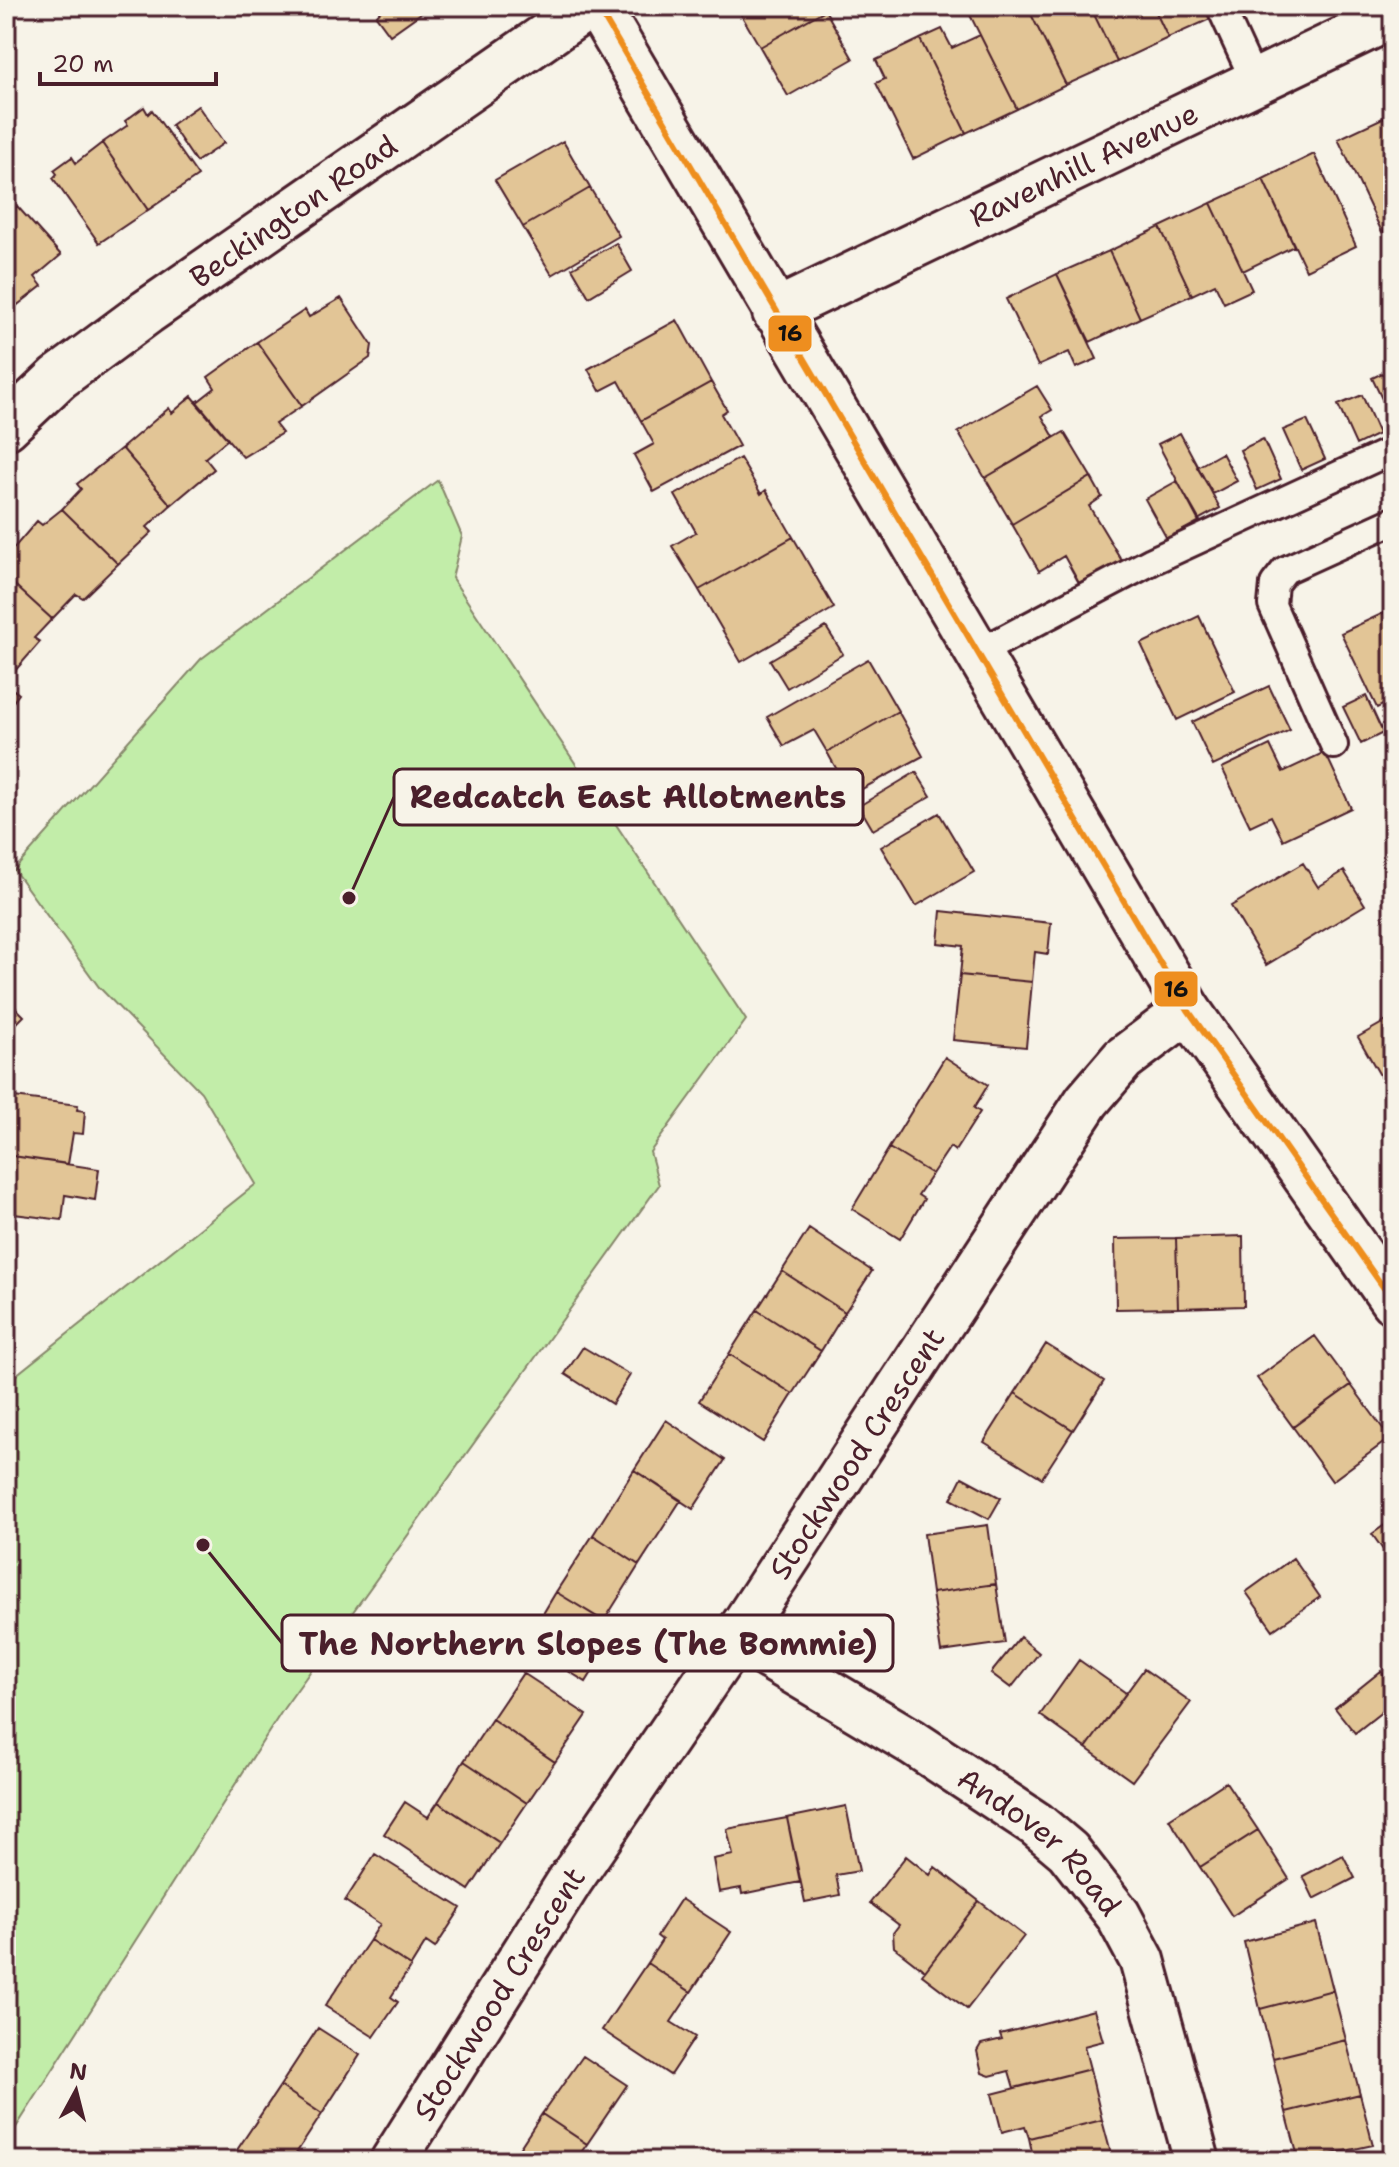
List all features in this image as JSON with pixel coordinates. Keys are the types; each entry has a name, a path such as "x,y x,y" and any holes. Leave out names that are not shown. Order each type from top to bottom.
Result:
{"street":[{"name":"Beckington Road","path":"6,427 58,378 147,312 589,6"},
{"path":"597,6 1188,1010 1393,1301"},
{"name":"Ravenhill Avenue","path":"775,312 1393,16"},
{"name":"Stockwood Crescent","path":"393,2161 571,1879 736,1637 1087,1101 1123,1059 1188,1010"},
{"name":"Andover Road","path":"736,1637 912,1742 1026,1816 1068,1851 1110,1904 1142,1960 1197,2161"}],"lane":[{"path":"1220,6 1255,82"},
{"path":"976,654 1152,561 1393,450"},
{"path":"1334,745 1272,605 1274,584 1285,570 1393,521"}],"green space":[{"path":"438,480 462,536 452,578 746,1020 650,1152 659,1185 284,1708 6,2143 6,1383 256,1184 201,1092 99,987 14,870 201,659"}],"building":[{"path":"385,6 431,6 390,35 376,16"},
{"path":"736,6 823,6 825,10 760,47"},
{"path":"983,6 1027,6 1066,85 1017,109 969,13"},
{"path":"1039,6 1090,6 1117,62 1066,85 1029,10"},
{"path":"1090,6 1153,6 1168,38 1117,62"},
{"path":"1153,6 1215,6 1219,15 1168,38"},
{"path":"825,10 853,59 788,96 760,47"},
{"path":"942,29 952,48 980,35 1017,109 966,133 920,39"},
{"path":"920,39 966,133 913,159 876,83 885,79 876,60"},
{"path":"198,106 224,143 196,162 171,125"},
{"path":"144,107 148,114 152,110 198,176 148,210 102,143 128,125 125,121"},
{"path":"1389,115 1393,123 1393,226 1382,232 1338,139"},
{"path":"563,141 590,188 523,227 495,180"},
{"path":"102,143 148,210 99,243 53,178 57,174 54,170 72,157 76,163"},
{"path":"1314,154 1356,246 1306,270 1263,179"},
{"path":"1263,179 1294,246 1243,271 1211,203"},
{"path":"590,188 619,236 552,275 523,227"},
{"path":"1211,203 1252,290 1224,303 1215,284 1192,295 1160,227"},
{"path":"17,206 61,255 35,277 42,286 6,314 6,215"},
{"path":"1160,227 1192,295 1140,318 1109,251"},
{"path":"616,243 632,271 589,297 572,268"},
{"path":"1109,251 1140,318 1090,342 1057,274"},
{"path":"1057,274 1097,359 1076,368 1069,352 1038,366 1006,299"},
{"path":"341,298 372,345 370,358 302,406 257,342 305,310 309,317"},
{"path":"677,320 711,382 641,421 619,381 600,391 588,369"},
{"path":"257,342 302,406 275,424 282,433 243,457 196,403 215,388 208,377"},
{"path":"1393,368 1393,422 1372,378"},
{"path":"711,382 727,410 721,414 739,446 654,492 634,455 654,444 641,421"},
{"path":"1037,386 1052,410 1042,416 1054,437 985,478 958,432"},
{"path":"1362,395 1379,434 1356,445 1338,405"},
{"path":"192,396 228,439 205,458 214,469 171,505 122,448 169,408 172,413"},
{"path":"1307,420 1325,459 1301,470 1283,430"},
{"path":"1064,432 1091,477 1012,524 985,478"},
{"path":"1180,433 1220,508 1198,520 1158,444"},
{"path":"1263,439 1281,479 1257,490 1240,450"},
{"path":"122,448 171,505 147,527 152,532 118,564 62,509 81,489 77,484"},
{"path":"1222,453 1237,481 1213,494 1197,467"},
{"path":"740,458 761,494 766,490 793,537 699,590 672,546 696,532 675,495"},
{"path":"1091,477 1102,497 1089,506 1122,561 1080,585 1064,556 1039,571 1012,524"},
{"path":"1177,481 1200,521 1167,539 1145,499"},
{"path":"62,509 118,564 83,598 76,594 52,619 6,577 6,557 37,521 42,525"},
{"path":"793,537 834,608 741,662 699,590"},
{"path":"6,577 52,619 34,638 40,642 7,680"},
{"path":"1392,609 1393,700 1377,708 1341,633"},
{"path":"1199,616 1235,692 1177,720 1141,644"},
{"path":"826,627 843,654 787,688 770,660"},
{"path":"868,659 898,711 827,752 814,730 784,746 767,717"},
{"path":"6,684 19,694 6,711"},
{"path":"1269,686 1290,730 1213,766 1192,722"},
{"path":"1366,696 1383,733 1361,744 1343,707"},
{"path":"898,711 923,756 851,795 827,752"},
{"path":"1270,745 1283,772 1325,752 1351,808 1283,840 1271,816 1250,826 1222,768"},
{"path":"916,772 931,796 873,830 859,806"},
{"path":"939,813 974,872 916,906 881,847"},
{"path":"1303,863 1318,887 1344,871 1365,905 1266,965 1231,906"},
{"path":"941,911 1051,923 1048,954 1035,952 1032,982 960,975 963,946 938,943"},
{"path":"960,975 1032,982 1026,1047 953,1040"},
{"path":"6,998 24,1016 6,1034"},
{"path":"1393,1017 1393,1098 1358,1037"},
{"path":"945,1057 988,1085 974,1108 980,1112 955,1151 950,1147 932,1174 889,1148"},
{"path":"6,1096 78,1105 77,1110 85,1111 83,1134 73,1133 68,1164 6,1155"},
{"path":"889,1148 932,1174 918,1195 924,1199 900,1239 852,1209"},
{"path":"6,1155 99,1169 95,1200 65,1195 62,1220 6,1213"},
{"path":"809,1229 872,1271 845,1312 782,1271"},
{"path":"1243,1236 1244,1306 1178,1308 1176,1238"},
{"path":"1176,1238 1178,1308 1116,1309 1115,1239"},
{"path":"782,1271 845,1312 821,1351 757,1310"},
{"path":"757,1310 821,1351 793,1394 729,1354"},
{"path":"1315,1336 1351,1385 1293,1427 1257,1378"},
{"path":"1046,1344 1104,1381 1073,1430 1015,1393"},
{"path":"583,1347 630,1375 612,1404 565,1374"},
{"path":"729,1354 793,1394 763,1442 699,1401"},
{"path":"1351,1385 1390,1438 1332,1481 1293,1427"},
{"path":"1015,1393 1073,1430 1042,1478 984,1442"},
{"path":"666,1420 725,1460 693,1509 634,1470"},
{"path":"634,1470 681,1500 639,1565 593,1535"},
{"path":"962,1477 1001,1498 989,1519 951,1499"},
{"path":"1393,1519 1393,1564 1372,1534"},
{"path":"988,1525 996,1584 932,1593 924,1534"},
{"path":"593,1535 639,1565 604,1621 556,1592"},
{"path":"1293,1558 1320,1597 1273,1630 1246,1592"},
{"path":"996,1584 1005,1643 941,1652 932,1593"},
{"path":"556,1592 618,1630 586,1682 525,1644"},
{"path":"1020,1637 1039,1653 1011,1688 991,1673"},
{"path":"1079,1660 1126,1693 1086,1748 1040,1715"},
{"path":"1144,1669 1191,1702 1132,1781 1086,1748"},
{"path":"1381,1671 1393,1687 1393,1703 1355,1733 1335,1708"},
{"path":"523,1673 587,1715 555,1762 492,1719"},
{"path":"492,1719 555,1762 527,1803 464,1761"},
{"path":"464,1761 527,1803 500,1843 438,1802"},
{"path":"1226,1782 1258,1830 1200,1867 1169,1819"},
{"path":"405,1802 428,1817 438,1802 500,1843 469,1890 384,1834"},
{"path":"846,1806 859,1871 836,1875 840,1895 805,1902 787,1818"},
{"path":"787,1818 800,1882 742,1894 741,1888 719,1892 713,1859 733,1855 727,1829"},
{"path":"1258,1830 1289,1879 1232,1916 1200,1867"},
{"path":"375,1854 461,1908 435,1948 426,1942 411,1966 370,1940 380,1924 345,1901"},
{"path":"1343,1855 1355,1878 1314,1899 1303,1876"},
{"path":"906,1856 930,1875 935,1867 979,1901 925,1971 894,1947 893,1933 899,1925 870,1903"},
{"path":"681,1899 731,1932 691,1992 647,1963 662,1940 657,1936"},
{"path":"979,1901 1024,1936 967,2009 922,1975"},
{"path":"1316,1923 1333,1990 1260,2009 1244,1942"},
{"path":"370,1940 411,1966 391,1997 398,2002 374,2037 325,2006"},
{"path":"647,1963 691,1992 671,2022 695,2037 670,2075 602,2030"},
{"path":"1333,1990 1346,2040 1273,2058 1260,2009"},
{"path":"1094,2010 1103,2041 1084,2046 1090,2069 1014,2088 1009,2071 990,2076 982,2073 977,2051 981,2044 1002,2039 1000,2034"},
{"path":"318,2028 360,2055 322,2114 280,2086"},
{"path":"1346,2040 1360,2094 1286,2112 1273,2058"},
{"path":"583,2056 627,2085 587,2144 542,2114"},
{"path":"1090,2069 1102,2120 1029,2138 1025,2126 1002,2132 992,2094"},
{"path":"280,2086 322,2114 291,2161 253,2161 237,2150"},
{"path":"1360,2094 1373,2145 1299,2161 1286,2112"},
{"path":"542,2114 587,2144 575,2161 511,2161"},
{"path":"1102,2120 1113,2161 1034,2161 1029,2138"}],"transit line":[{"name":"16","path":"597,6 1188,1010 1393,1301"}],"place":[{"name":"Redcatch East Allotments","path":"349,898"},
{"name":"The Northern Slopes (The Bommie)","path":"203,1545"}]}
